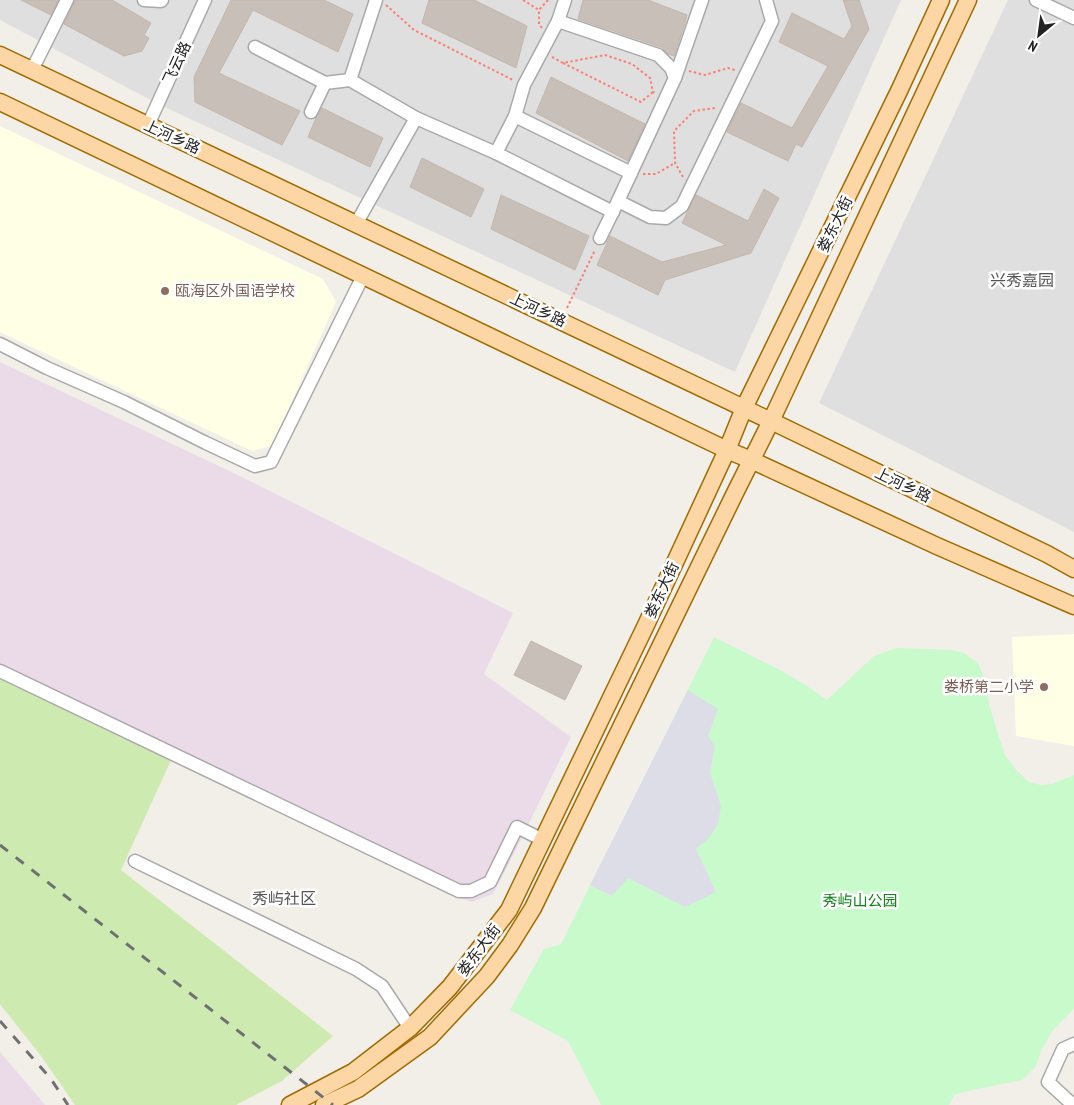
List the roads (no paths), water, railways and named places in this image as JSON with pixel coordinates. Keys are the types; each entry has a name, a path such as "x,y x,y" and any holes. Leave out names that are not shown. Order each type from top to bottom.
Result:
{"main road":[{"name":"娄东大街","path":"290,1105 353,1072 410,1028 450,987 509,910 646,625 727,450 744,408 899,91 940,0"},
{"name":"娄东大街","path":"324,1105 358,1089 430,1037 487,976 510,945 533,908 751,460 772,421 968,0"},
{"name":"上河乡路","path":"0,55 772,421 1047,554 1074,569"},
{"path":"0,102 727,450 1074,606"}],"street":[{"path":"32,70 67,0"},
{"path":"144,0 162,0"},
{"name":"飞云路","path":"148,125 205,0"},
{"path":"350,80 376,0"},
{"path":"496,153 515,116 524,85 558,21 565,0"},
{"path":"600,238 677,73 702,0"},
{"path":"255,47 326,82 350,80 416,118 616,206 650,217 666,218 682,206 772,21 766,0"},
{"path":"1036,0 1074,18"},
{"path":"558,21 658,55 677,73"},
{"path":"311,112 326,82"},
{"path":"515,116 631,173"},
{"path":"356,224 416,118"},
{"path":"0,344 255,466 271,462 363,276"},
{"path":"0,671 459,891 471,891 490,882 517,827 543,840"},
{"path":"135,861 356,969 382,986 410,1028"},
{"path":"1073,1105 1048,1082 1063,1048 1074,1044"}],"railway":[{"path":"0,845 333,1105"},
{"path":"0,1021 51,1079 68,1105"}],"place":[{"name":"瓯海区外国语学校","path":"165,291"},
{"name":"娄桥第二小学","path":"1044,687"}],"district":[{"name":"兴秀嘉园","path":"1022,280"},
{"name":"秀屿社区","path":"284,898"}],"park label":[{"name":"秀屿山公园","path":"860,901"}]}
